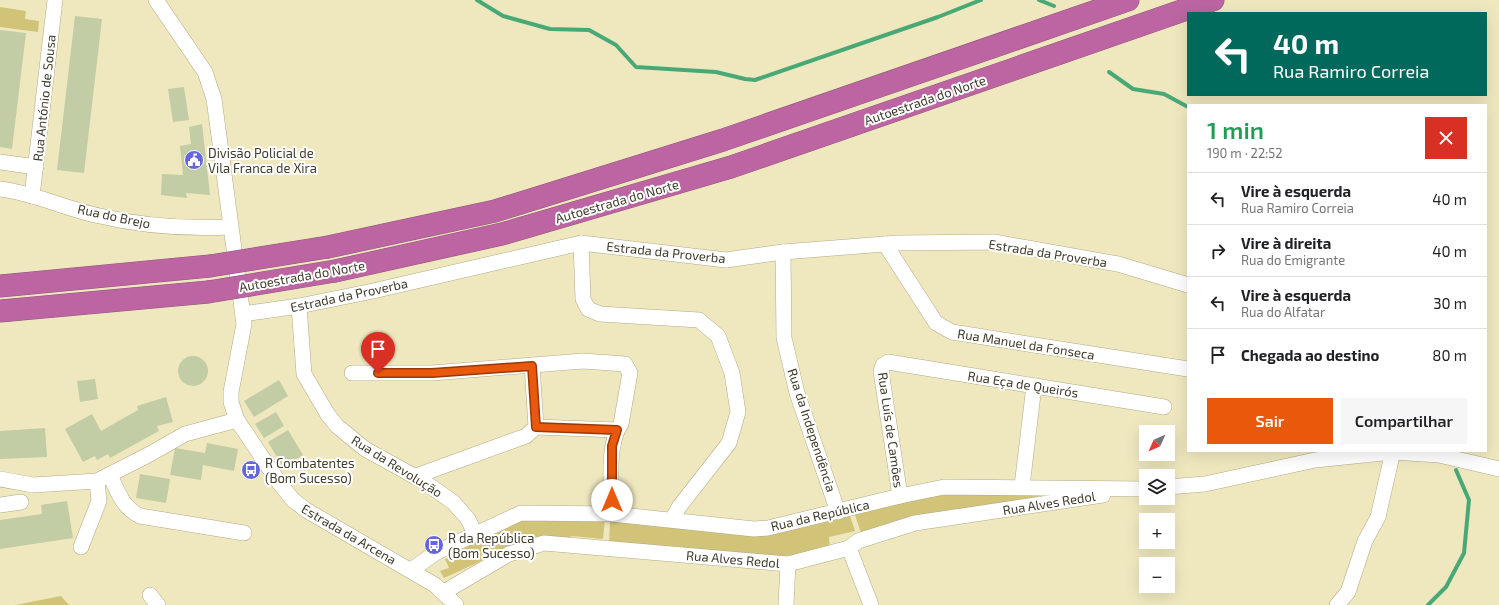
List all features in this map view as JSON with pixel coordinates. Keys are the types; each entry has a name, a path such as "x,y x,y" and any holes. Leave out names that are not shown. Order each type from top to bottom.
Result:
{"highway":[{"name":"Autoestrada do Norte","path":"0,286 210,266 328,248 495,211 723,140 1128,0"},
{"name":"Autoestrada do Norte","path":"0,311 208,292 335,271 502,234 731,167 1212,0"}],"street":[{"name":"Rua António de Sousa","path":"32,196 55,0"},
{"name":"Estrada da Arcena","path":"156,0 205,72 213,90 230,227 243,314 243,333 231,392 231,402 237,420 280,484 293,500 329,524 410,570 444,592 456,605"},
{"path":"0,162 36,167"},
{"name":"Rua do Brejo","path":"0,189 32,196 107,217 158,225 230,227"},
{"name":"Estrada da Proverba","path":"243,314 299,306 373,291 581,243 726,260 783,252 885,244 994,242 1118,264 1187,285"},
{"path":"581,243 583,299 588,309 600,314 699,320 718,336 732,373 738,412 729,443 679,507 672,520"},
{"name":"Rua Manuel da Fonseca","path":"885,244 936,323 952,332 1187,369"},
{"name":"Rua da Independência","path":"783,252 784,338 797,393 838,512"},
{"name":"Rua da Revolução","path":"299,306 304,374 328,415 337,426 365,449 416,476 462,511 475,534"},
{"path":"352,373 432,373 583,361 625,364 630,373 621,424 617,430 612,446 612,514"},
{"name":"Rua Eça de Queirós","path":"883,365 888,362 1164,407"},
{"name":"Rua Luís de Camões","path":"883,365 880,371 900,496"},
{"path":"532,366 536,427"},
{"path":"1022,486 1034,386"},
{"path":"0,479 33,485 104,478 185,434 237,420"},
{"path":"416,476 526,436 536,427 617,430"},
{"path":"1175,486 1205,484 1315,460 1384,452"},
{"path":"1338,605 1348,592 1365,541 1378,517 1393,452"},
{"path":"1404,452 1439,455 1499,469"},
{"path":"104,478 127,508 140,516 244,533"},
{"path":"81,547 99,501 104,478"},
{"name":"Rua da República","path":"410,570 437,552 521,513 612,514 754,529 768,528 900,496 944,487 1022,486 1139,489"},
{"name":"Rua Alves Redol","path":"444,592 509,554 544,543 788,564 849,548 858,541 915,524 1139,490"},
{"path":"0,505 21,502"},
{"path":"849,548 871,605"},
{"path":"786,605 788,564"}],"shaded area":[{"path":"0,7 26,11 25,19 39,21 38,32 0,27"},
{"path":"1038,490 1038,500 862,536 854,512 950,491"},
{"path":"849,513 855,531 829,537 830,549 774,558 609,542 610,520 757,533"},
{"path":"525,518 605,519 603,539 571,536 569,541 492,560 490,557 444,578 440,571 449,568 445,559 455,555 453,550"},
{"path":"61,596 69,605 15,605"}],"building":[{"path":"75,16 102,19 84,173 57,170"},
{"path":"0,30 26,33 12,149 0,147"},
{"path":"184,87 189,120 173,122 168,89"},
{"name":"Divisão Policial de Vila Franca de Xira","path":"202,124 210,195 186,193 187,198 161,195 162,174 183,175 180,146 191,144 189,127"},
{"path":"193,356 203,361 208,371 203,381 193,386 183,381 178,371 183,361"},
{"path":"95,379 98,399 80,402 77,381"},
{"path":"279,380 288,396 254,417 244,401"},
{"path":"166,397 173,422 157,426 159,431 110,458 108,454 97,460 95,456 83,462 65,429 92,414 101,431 138,410 137,406"},
{"path":"276,412 284,426 264,438 255,424"},
{"path":"45,428 47,457 0,459 0,431"},
{"path":"288,430 303,455 283,467 268,442"},
{"path":"207,443 238,449 234,471 203,465 201,480 170,475 175,448 205,453"},
{"path":"140,474 170,479 166,503 136,498"},
{"path":"67,501 73,538 0,549 0,520 42,514 41,505"}],"waterway":[{"path":"477,0 503,16 550,29 589,30 616,45 636,67 716,72 755,80 938,17 981,0"},
{"path":"1039,0 1054,6"},
{"path":"1109,72 1133,89 1164,94 1187,106"},
{"path":"1428,605 1446,587 1464,553 1469,500 1456,470"}],"place":[{"name":"Divisão Policial de Vila Franca de Xira","path":"194,160"},
{"name":"R Combatentes (Bom Sucesso)","path":"251,470"},
{"name":"R da República (Bom Sucesso)","path":"434,545"}],"route":[{"path":"378,373 432,373 532,366 536,427 617,430 612,446 612,500"}]}
